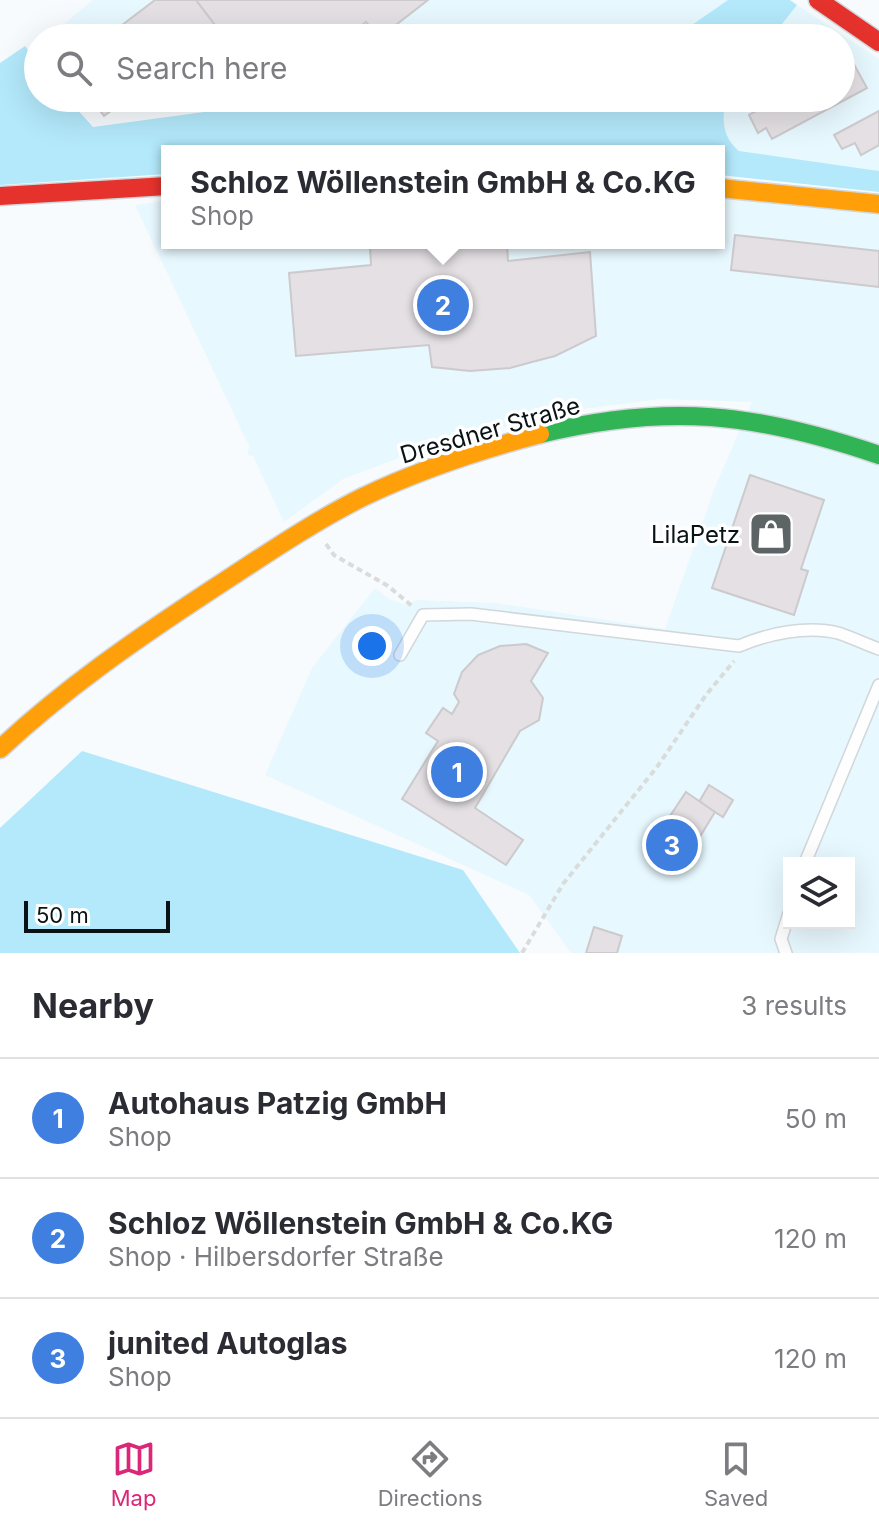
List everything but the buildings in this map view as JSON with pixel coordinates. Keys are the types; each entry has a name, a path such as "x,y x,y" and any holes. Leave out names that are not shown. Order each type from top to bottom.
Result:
{"main road":[{"path":"818,0 853,24"},
{"path":"855,25 879,42"},
{"path":"0,196 161,186"},
{"path":"725,189 879,204"},
{"name":"Dresdner Straße","path":"0,749 26,723 155,626 312,527 383,487 450,462 549,432 647,417 736,418 821,436 879,455"}],"lane":[{"path":"400,655 423,615 471,614 739,646 765,635 837,633 879,649"},
{"path":"807,857 879,685"},
{"path":"784,929 781,939 786,953"}],"path":[{"path":"312,527 334,555 388,586 423,615"},
{"path":"522,953 563,884 657,767 706,695 738,657 739,646"}],"shaded area":[{"path":"93,0 728,0 693,24 64,24"},
{"path":"728,0 790,0 797,5 782,24 693,24"},
{"path":"797,5 826,24 782,24"},
{"path":"855,43 879,59 879,171 739,151 731,144 724,129 723,112 855,112"},
{"path":"24,47 24,112 80,112 93,127 204,112 724,112 726,133 739,151 879,171 879,192 725,176 725,145 161,145 161,174 0,185 0,63"},
{"path":"725,199 879,214 879,953 571,953 529,895 265,775 312,668 375,588 389,599 406,605 416,600 496,603 665,629 715,487 752,402 661,399 567,411 423,449 343,479 284,522 253,456 248,455 249,446 135,205 161,202 161,249 725,249"},
{"path":"82,751 463,870 520,953 0,953 0,828"}],"traffic: fast":[{"path":"540,434 630,418 711,417 792,430 879,455"}],"traffic: slow":[{"path":"725,189 879,204"},
{"path":"0,749 49,706 127,647 323,519 363,497 428,469 540,434"}],"traffic: jam":[{"path":"818,0 853,24"},
{"path":"855,25 879,42"},
{"path":"0,196 161,186"}],"place":[{"name":"Schloz Wöllenstein GmbH & Co.KG","path":"443,305"},
{"name":"LilaPetz","path":"771,534"},
{"name":"Autohaus Patzig GmbH","path":"457,772"},
{"name":"junited Autoglas","path":"672,845"}]}
